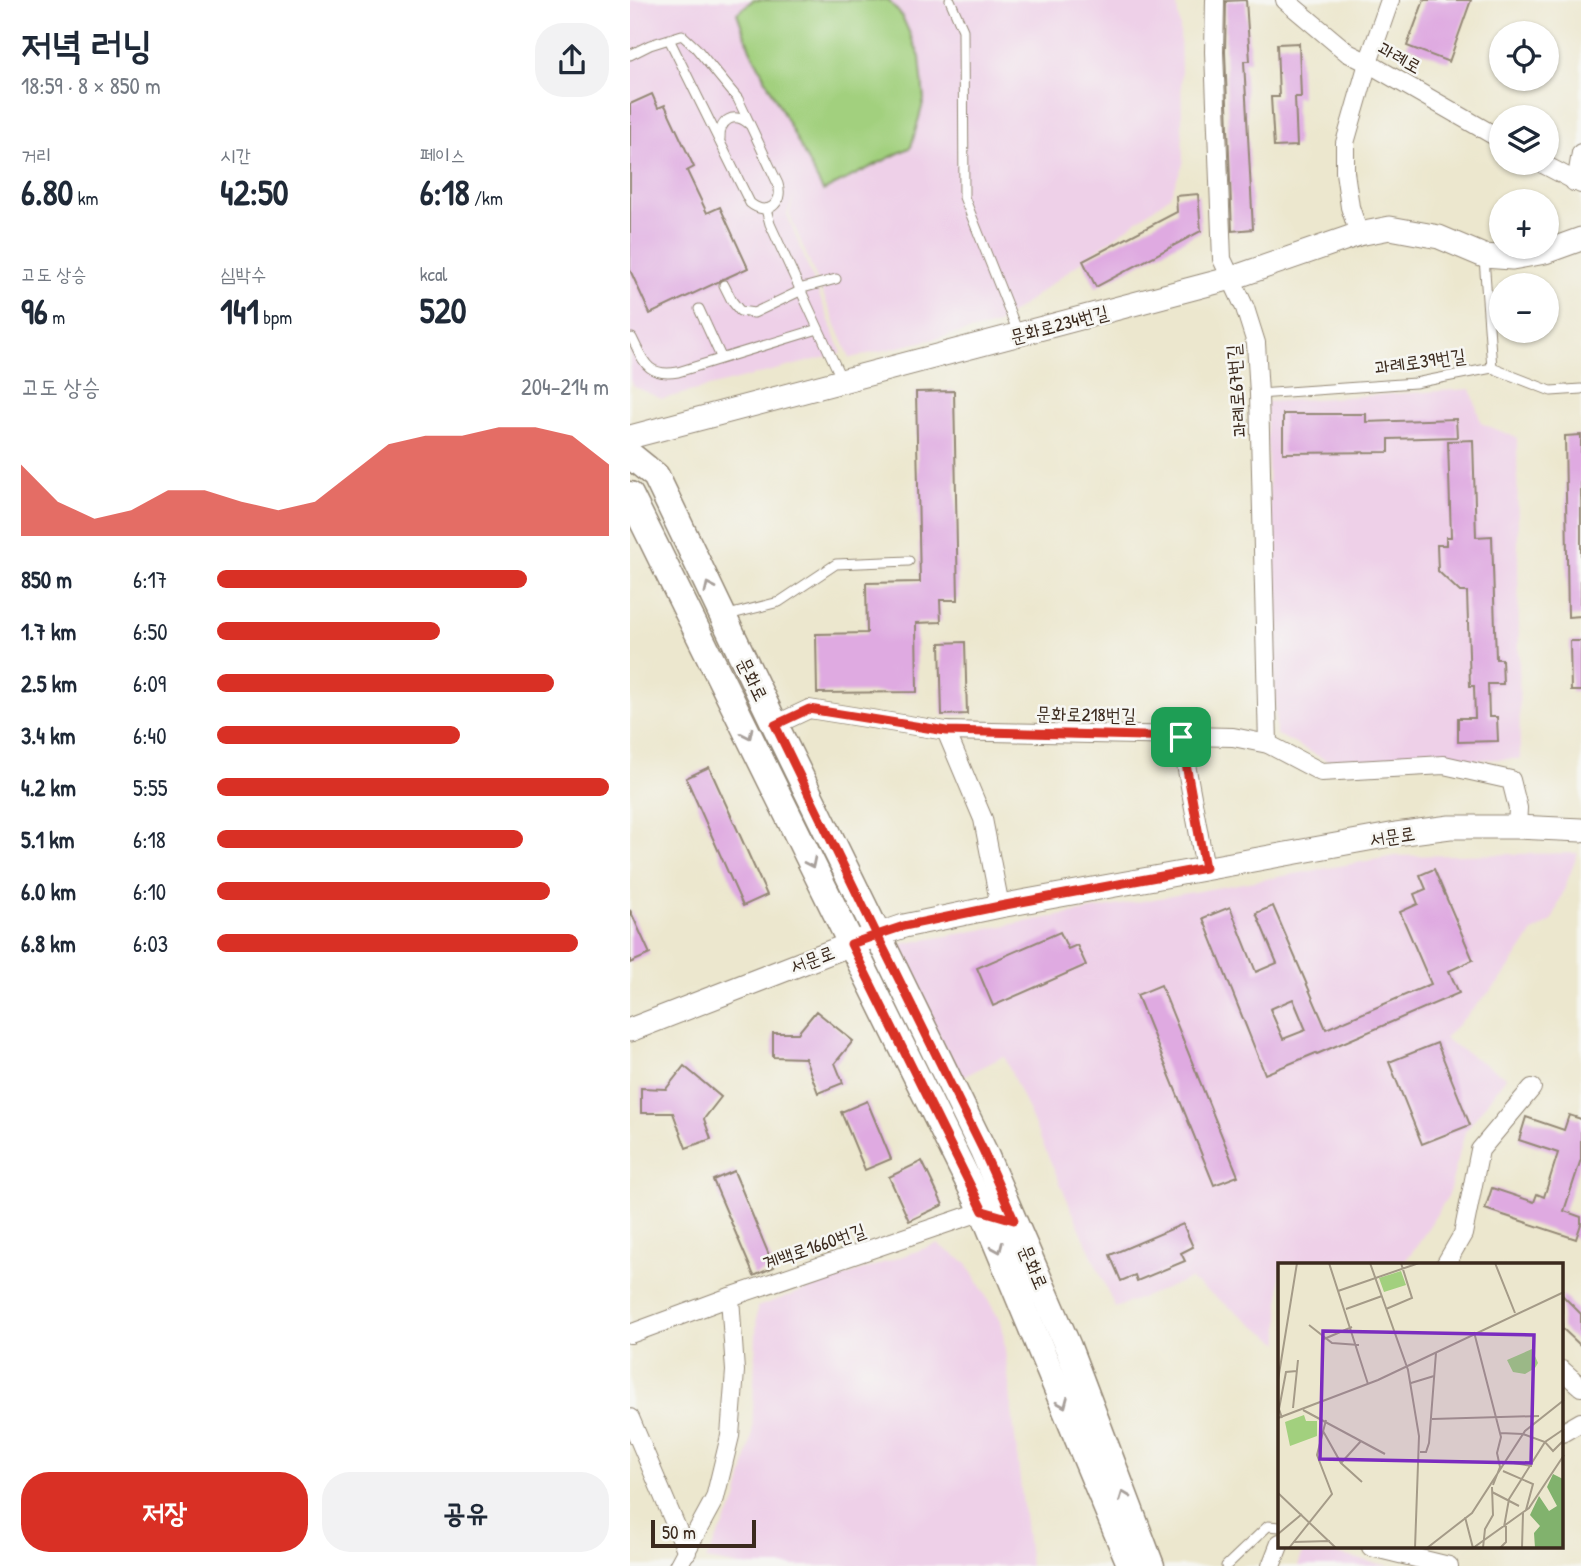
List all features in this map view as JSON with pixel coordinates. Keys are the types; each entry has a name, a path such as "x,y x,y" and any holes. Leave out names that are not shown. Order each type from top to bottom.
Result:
{"main road":[{"name":"문화로234번길","path":"630,437 1232,278 1359,234 1391,228 1439,237 1484,256 1512,258 1545,252 1581,239"},
{"name":"문화로","path":"630,455 656,476 983,1150 1068,1347 1151,1566"},
{"name":"문화로","path":"630,495 983,1211 1128,1561"},
{"name":"서문로","path":"630,1030 904,926 1396,834 1450,828 1581,830"}],"street":[{"name":"과례로67번길","path":"1215,0 1214,66 1222,259 1245,308 1256,344 1268,744"},
{"name":"과례로","path":"1286,0 1348,53 1489,133"},
{"path":"1359,234 1350,207 1345,172 1345,143 1390,0"},
{"path":"1559,173 1577,183 1581,153"},
{"name":"문화로218번길","path":"775,725 809,709 946,731 1233,737 1268,744 1321,772 1444,765 1511,780 1518,808 1517,827"},
{"path":"946,731 983,819 1000,906"},
{"path":"1181,737 1205,868"},
{"path":"1446,1263 1463,1234 1480,1150 1532,1088"},
{"path":"983,1211 1014,1220"},
{"name":"계백로1660번길","path":"630,1334 983,1211"},
{"path":"683,1559 715,1498 730,1436 735,1371 730,1297"},
{"path":"1564,1372 1581,1387"},
{"path":"630,1418 683,1559"},
{"path":"1564,1432 1581,1422"},
{"path":"1272,1566 1278,1548"},
{"path":"1375,1548 1450,1566"}],"lane":[{"path":"950,0 963,30 964,197 1019,335"},
{"path":"630,55 650,45 669,39 682,35 696,48 738,99 780,190 775,204 760,209 750,203 669,39"},
{"path":"720,142 722,125 731,118 742,118 750,125"},
{"path":"766,209 770,224 842,380"},
{"path":"1484,256 1492,368"},
{"path":"724,285 740,311 754,313 800,290 836,279"},
{"path":"699,309 721,357"},
{"path":"632,338 652,371 663,374 678,372 818,329"},
{"name":"과례로39번길","path":"1259,394 1415,383 1492,368 1551,391 1581,389"},
{"path":"723,616 779,602 836,564 909,561"},
{"path":"1226,1566 1268,1526 1278,1527"}],"shaded area":[{"path":"630,0 1176,0 1180,27 1183,164 1170,196 996,325 850,358 789,214 795,194 787,214 842,353 662,399 633,386 630,380"},
{"path":"1471,389 1481,423 1517,438 1520,759 1328,761 1276,734 1266,402"},
{"path":"1578,853 1552,921 1533,932 1501,980 1444,1039 1506,1077 1465,1132 1448,1196 1404,1263 1278,1263 1278,1342 1190,1279 1115,1308 1004,1056 959,1079 896,945 1395,856"},
{"path":"937,1244 967,1263 1002,1324 1030,1566 740,1566 706,1560 737,1500 752,1436 757,1307"},
{"path":"1305,1548 1309,1548 1389,1566 1298,1566"}],"green space":[{"path":"753,0 888,0 902,16 920,57 924,100 911,147 823,191 750,49 737,13"}],"building":[{"path":"1246,0 1250,61 1244,61 1253,229 1232,231 1225,52 1226,1"},
{"path":"1424,0 1471,0 1449,62 1407,46"},
{"path":"1299,43 1301,97 1295,97 1297,146 1274,147 1271,97 1279,97 1277,44"},
{"path":"652,94 658,108 665,105 694,167 687,171 707,213 720,207 748,268 650,314 630,270 630,104"},
{"path":"1198,194 1201,231 1096,287 1083,261 1177,212 1176,196"},
{"path":"954,391 958,600 940,600 941,622 916,623 917,692 817,693 816,634 867,633 866,583 920,582 916,392"},
{"path":"1283,414 1366,414 1366,422 1456,419 1457,437 1389,439 1389,452 1283,453"},
{"path":"1581,435 1581,616 1568,617 1565,436"},
{"path":"1473,440 1476,537 1492,536 1496,659 1502,659 1503,684 1488,684 1489,717 1497,717 1498,741 1458,742 1458,718 1475,718 1474,686 1470,686 1467,592 1460,592 1438,571 1437,545 1446,545 1446,537 1451,537 1448,441"},
{"path":"1570,641 1581,641 1581,691 1571,691"},
{"path":"965,642 967,714 942,715 940,643"},
{"path":"709,767 767,895 743,906 686,778"},
{"path":"1434,869 1473,960 1449,971 1459,993 1265,1074 1203,918 1230,907 1256,972 1277,963 1256,913 1273,906 1326,1029 1431,984 1400,912 1418,904 1414,894 1426,889 1420,875","holes":["1293,999 1306,1030 1283,1039 1270,1009"]},
{"path":"630,910 650,954 630,963"},
{"path":"1060,932 1068,949 1077,945 1086,965 993,1006 977,968"},
{"path":"1161,985 1238,1176 1214,1185 1137,995"},
{"path":"816,1011 853,1041 835,1063 843,1083 818,1093 805,1058 773,1057 773,1033 798,1033"},
{"path":"1437,1043 1470,1125 1422,1144 1389,1062"},
{"path":"684,1066 721,1097 704,1119 711,1139 686,1148 673,1113 641,1113 641,1088 666,1089"},
{"path":"867,1101 891,1159 865,1170 841,1112"},
{"path":"1569,1115 1581,1119 1581,1159 1564,1211 1581,1217 1576,1239 1485,1209 1492,1188 1534,1202 1537,1194 1544,1197 1558,1153 1519,1140 1526,1117 1564,1130"},
{"path":"922,1161 943,1205 909,1221 889,1177"},
{"path":"734,1171 774,1267 754,1276 713,1180"},
{"path":"1183,1224 1193,1247 1181,1253 1185,1261 1137,1281 1135,1275 1121,1281 1110,1255"},
{"path":"1564,1297 1581,1314 1581,1346 1564,1330"}],"route":[{"path":"1181,737 946,731 809,709 775,725 877,935 851,944 983,1211 1014,1220 983,1150 877,935 904,926 1000,906 1205,868 1181,737"}]}
